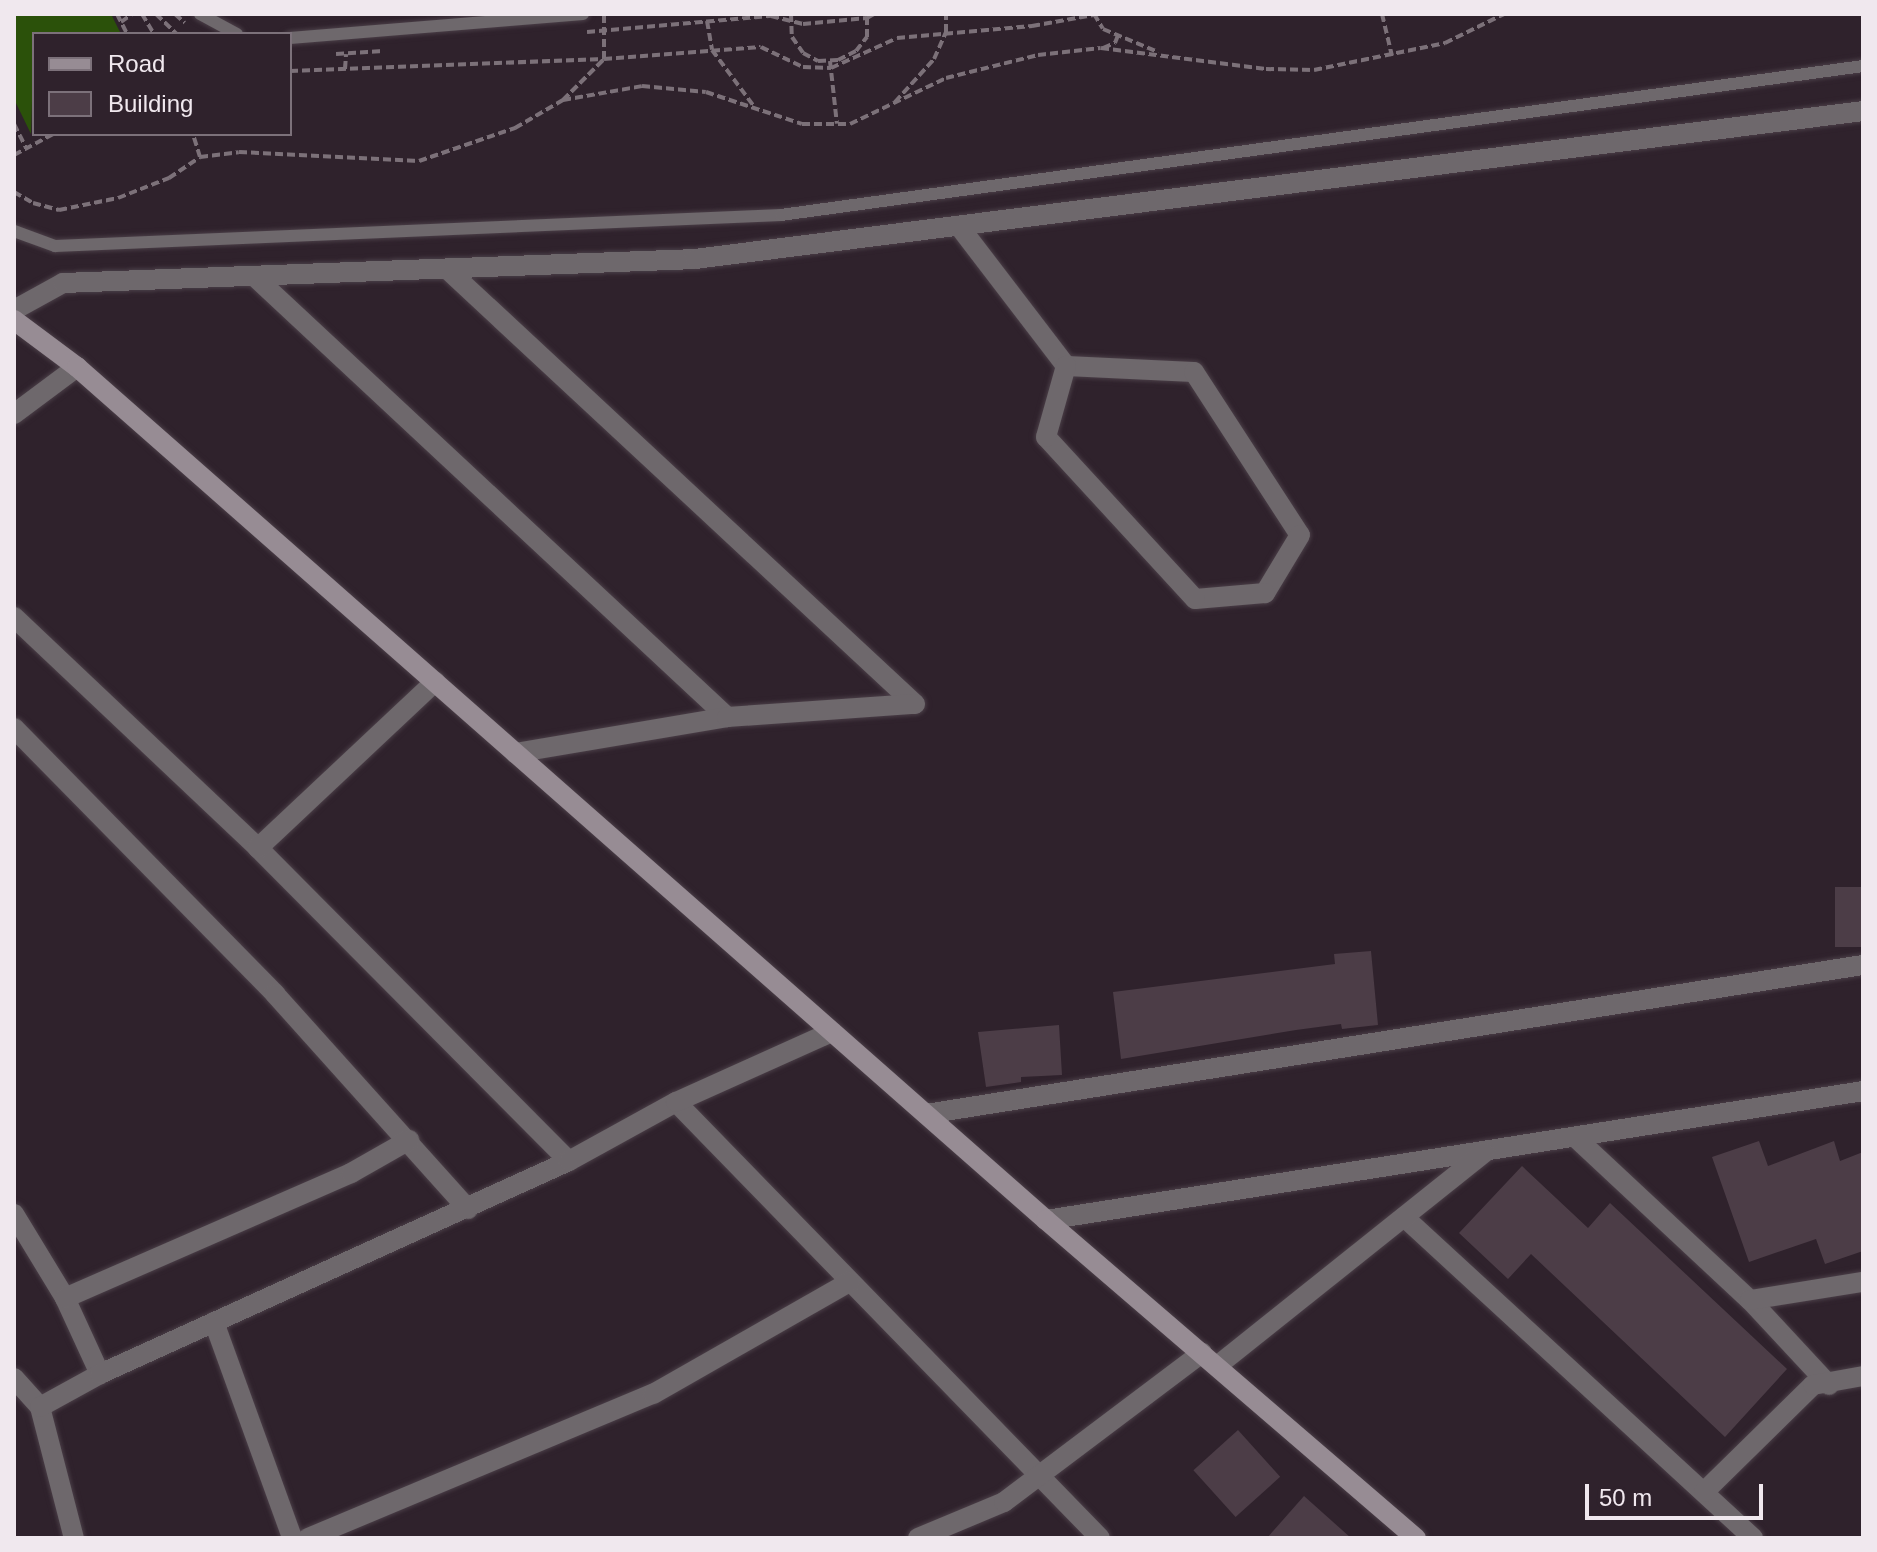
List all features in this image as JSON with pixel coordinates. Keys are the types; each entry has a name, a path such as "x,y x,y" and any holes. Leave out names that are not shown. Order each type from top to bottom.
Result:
{"main road":[{"path":"14,320 77,367 1046,1220 1416,1538"}],"street":[{"path":"14,310 63,283 695,259 1863,111"},
{"path":"959,226 1066,366 1194,372 1300,535 1265,593 1195,599 1046,437 1066,366"},
{"path":"447,269 915,704 727,717 515,753"},
{"path":"254,276 727,717"},
{"path":"14,414 77,367"},
{"path":"14,617 258,848 569,1161"},
{"path":"258,848 435,682"},
{"path":"14,728 275,994 468,1209"},
{"path":"926,1114 1863,965"},
{"path":"40,1407 100,1374 468,1209 569,1161 676,1102 832,1032"},
{"path":"1046,1220 1863,1091"},
{"path":"676,1102 1100,1538"},
{"path":"1575,1137 1750,1300 1829,1385"},
{"path":"65,1298 351,1173 409,1140"},
{"path":"918,1538 1004,1502 1209,1360 1404,1217 1487,1150"},
{"path":"14,1214 65,1298 100,1374"},
{"path":"1404,1217 1753,1538"},
{"path":"308,1538 653,1394 849,1282"},
{"path":"1750,1300 1863,1282"},
{"path":"214,1322 292,1538"},
{"path":"1704,1492 1813,1385 1829,1385 1863,1376"},
{"path":"14,1378 40,1407 74,1538"}],"lane":[{"path":"200,14 233,32"},
{"path":"292,38 583,14"},
{"path":"14,231 55,246 781,215 1863,66"}],"path":[{"path":"117,14 126,32"},
{"path":"121,22 132,14"},
{"path":"142,14 153,32"},
{"path":"156,14 175,32"},
{"path":"14,192 33,203 59,210 118,198 169,178 200,157 239,152 419,161 515,128 563,100 604,59 604,14"},
{"path":"791,14 792,37 803,53 818,61 830,61 856,51 867,37 867,14"},
{"path":"892,105 934,59 946,32 946,14"},
{"path":"292,71 604,59 761,47 803,67 831,68 889,40 946,32 1032,26 1095,14 1103,29 1162,54"},
{"path":"1382,14 1392,56"},
{"path":"563,100 642,86 706,92 753,105 802,124 850,124 946,78 1038,55 1101,48 1162,54 1208,63 1314,70 1445,43 1504,14"},
{"path":"707,21 712,50 753,105"},
{"path":"1101,48 1115,43 1118,35"},
{"path":"345,69 346,54"},
{"path":"830,61 837,124"},
{"path":"14,124 26,148"},
{"path":"14,155 49,136"},
{"path":"194,136 200,157"}],"green space":[{"path":"14,14 111,14 120,32 32,32 31,134 14,99"}],"building":[{"path":"1835,887 1863,887 1863,947 1835,947"},
{"path":"1371,951 1378,1025 1342,1029 1341,1024 1121,1059 1113,992 1335,964 1334,954"},
{"path":"1059,1025 1062,1075 1021,1077 1021,1082 986,1087 978,1032"},
{"path":"1759,1141 1768,1166 1834,1141 1840,1161 1863,1152 1863,1251 1825,1264 1816,1239 1749,1262 1712,1157"},
{"path":"1522,1166 1588,1228 1610,1203 1787,1369 1725,1437 1531,1254 1508,1279 1459,1233"},
{"path":"1238,1430 1280,1477 1236,1517 1193,1470"},
{"path":"1304,1496 1351,1538 1267,1538"}]}
